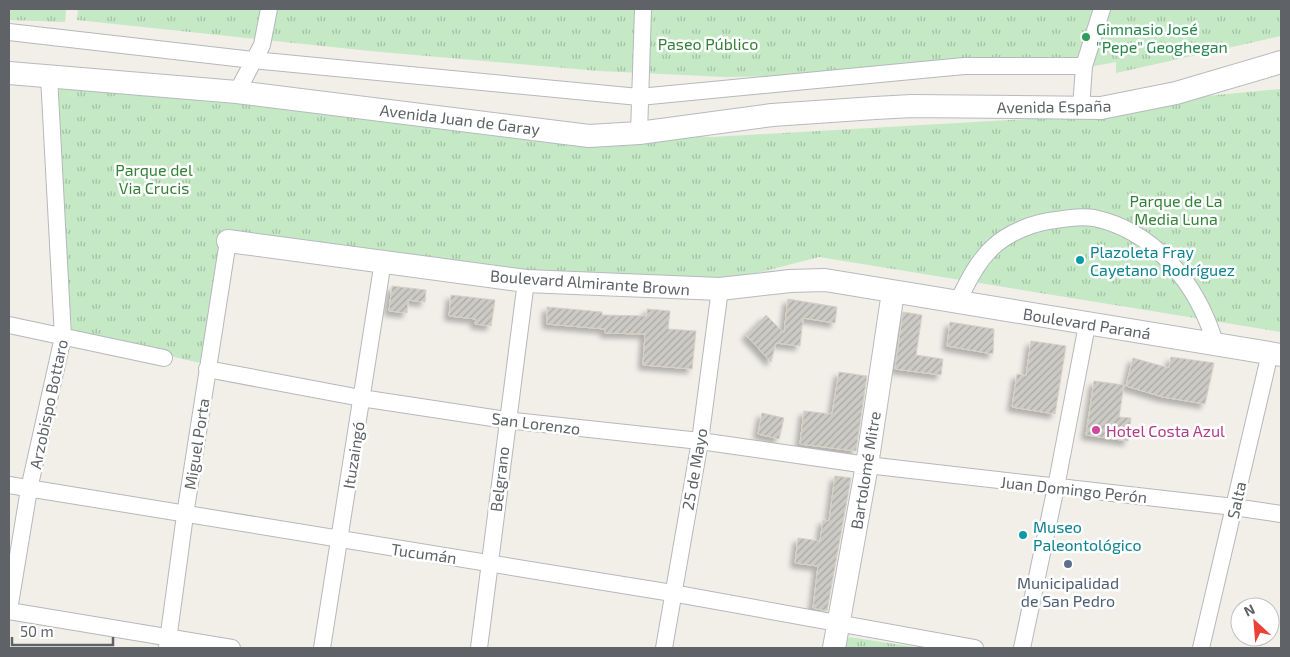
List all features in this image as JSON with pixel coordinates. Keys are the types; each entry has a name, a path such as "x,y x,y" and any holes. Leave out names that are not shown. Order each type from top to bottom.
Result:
{"main road":[{"name":"Avenida España","path":"912,106 1100,108 1140,102 1281,62"},
{"name":"Avenida Juan de Garay","path":"9,73 237,92 589,136 639,133 772,115 912,106"},
{"name":"Boulevard Almirante Brown","path":"228,241 526,281 720,289 825,280 894,292"},
{"name":"Boulevard Paraná","path":"894,292 958,300 1087,325 1215,343 1276,354"},
{"name":"Bartolomé Mitre","path":"834,648 867,465 894,292"}],"street":[{"path":"237,92 262,45 269,9"},
{"path":"639,133 643,9"},
{"path":"1081,108 1084,66 1102,9"},
{"path":"9,32 253,60 639,97 964,66 1084,66"},
{"name":"Arzobispo Bottaro","path":"9,610 29,489 63,337 49,76"},
{"path":"958,300 978,263 994,245 1019,231 1045,221 1092,218 1120,226 1141,237 1170,263 1196,296 1207,318 1215,343"},
{"name":"Miguel Porta","path":"168,643 185,516 228,241"},
{"name":"Ituzaingó","path":"322,648 383,261"},
{"name":"Belgrano","path":"478,648 490,563 506,420 526,281"},
{"name":"25 de Mayo","path":"664,648 672,593 700,441 720,289"},
{"path":"9,324 164,358"},
{"path":"1022,648 1056,488 1087,325"},
{"name":"Salta","path":"1201,648 1234,506 1276,354"},
{"name":"San Lorenzo","path":"208,369 361,398 506,420 700,441 867,465"},
{"name":"Juan Domingo Perón","path":"867,465 1056,488 1234,506 1281,514"},
{"name":"Tucumán","path":"9,485 185,516 672,593 975,648"},
{"path":"9,610 168,643 232,648"}],"green space":[{"path":"9,9 66,9 65,22 9,20"},
{"name":"Paseo Público","path":"78,9 1281,9 1281,36 1116,73 1116,62 1073,70 726,77 599,71 370,51 77,20"},
{"path":"52,76 543,126 712,137 1097,115 1206,96 1281,89 1281,332 819,257 719,283 527,276 227,237 205,364 72,334"},
{"path":"849,637 921,648 843,648"}],"building":[{"path":"392,286 426,290 425,302 408,300 407,313 389,311"},
{"path":"451,295 495,300 491,326 475,324 476,319 449,316"},
{"path":"788,299 837,307 835,323 803,318 800,346 776,343 771,362 746,335 766,315 784,333"},
{"path":"547,307 602,312 602,315 647,316 647,309 670,311 668,329 696,331 692,369 643,365 645,334 605,333 605,329 547,324"},
{"path":"903,312 922,315 916,355 943,359 941,375 895,369"},
{"path":"950,322 994,329 993,354 947,346"},
{"path":"1031,341 1066,346 1055,414 1012,407 1017,374 1026,376"},
{"path":"1171,357 1214,363 1205,404 1163,397 1126,386 1133,358 1169,368"},
{"path":"839,372 867,376 856,451 800,444 804,411 832,414"},
{"path":"1094,381 1124,385 1119,417 1131,418 1128,441 1086,435"},
{"path":"762,413 784,418 779,439 758,434"},
{"path":"835,476 851,478 827,611 813,608 818,566 795,563 798,538 820,541 823,520 829,521"}],"place":[{"name":"Gimnasio José \"Pepe\" Geoghegan","path":"1086,37"},
{"name":"Plazoleta Fray Cayetano Rodríguez","path":"1080,260"},
{"name":"Hotel Costa Azul","path":"1096,430"},
{"name":"Museo Paleontológico","path":"1023,535"},
{"name":"Municipalidad de San Pedro","path":"1068,564"}],"park label":[{"name":"Parque del Via Crucis","path":"154,178"},
{"name":"Parque de La Media Luna","path":"1176,209"}]}
